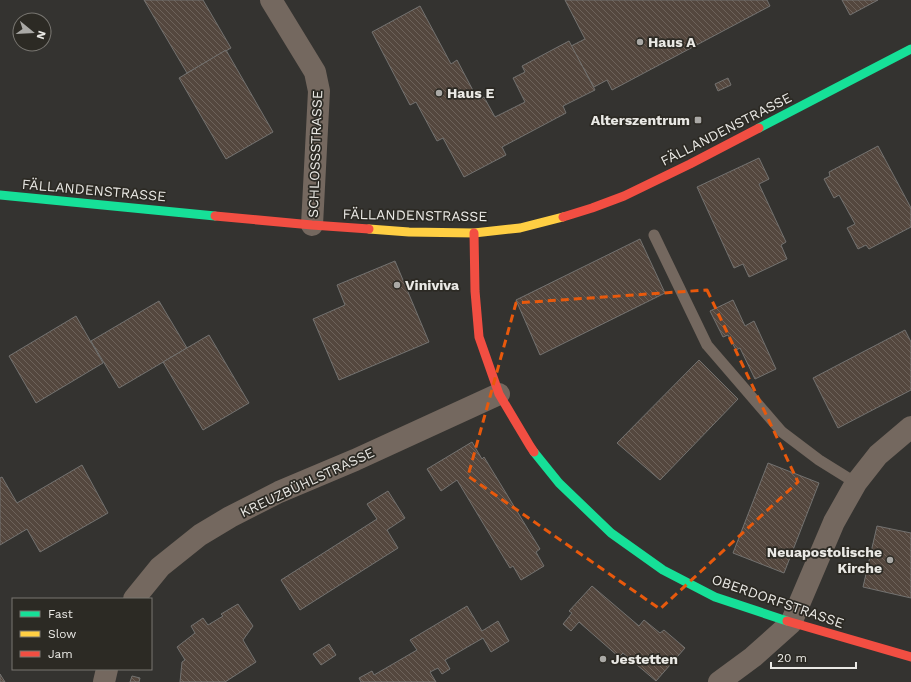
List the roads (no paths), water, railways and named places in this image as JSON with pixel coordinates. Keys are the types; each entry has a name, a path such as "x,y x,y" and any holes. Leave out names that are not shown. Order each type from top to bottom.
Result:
{"main road":[{"name":"FÄLLANDENSTRASSE","path":"0,195 312,225 409,232 474,233 520,228 566,216 624,196 690,164 911,49"},
{"name":"OBERDORFSTRASSE","path":"474,233 475,291 479,337 499,394 530,446 559,483 611,533 662,570 715,597 791,623 911,657"}],"street":[{"name":"SCHLOSSSTRASSE","path":"271,0 315,72 319,91 312,225"},
{"name":"KREUZBÜHLSTRASSE","path":"135,598 160,567 200,534 279,492 355,460 499,394"},
{"path":"719,682 753,657 791,623 834,522 856,483 878,455 908,434"},
{"path":"104,682 107,670"}],"lane":[{"path":"654,235 707,345 782,432 820,460 856,483"}],"place":[{"name":"Haus A","path":"640,42"},
{"name":"Haus E","path":"439,93"},
{"name":"Alterszentrum","path":"698,120"},
{"name":"Viniviva","path":"397,285"},
{"name":"Neuapostolische Kirche","path":"890,560"},
{"name":"Jestetten","path":"603,659"}]}
